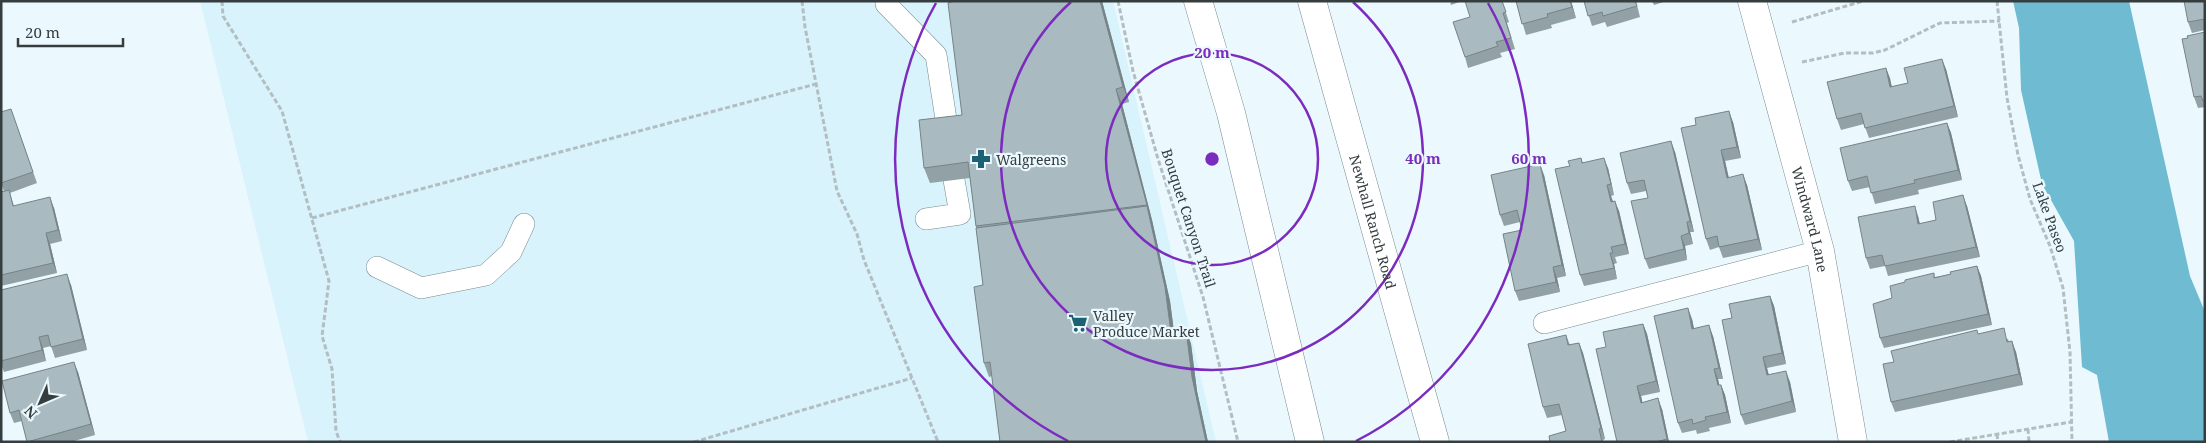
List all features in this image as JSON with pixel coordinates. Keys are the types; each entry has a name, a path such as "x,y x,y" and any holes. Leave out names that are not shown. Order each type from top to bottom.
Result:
{"main road":[{"path":"1198,1 1231,113 1310,442"},
{"name":"Newhall Ranch Road","path":"1312,1 1435,442"},
{"name":"Windward Lane","path":"1752,1 1820,251 1853,442"}],"lane":[{"path":"886,4 936,55 948,132"},
{"path":"926,218 960,214 954,180"},
{"path":"377,267 421,288 486,275 511,252 524,224"},
{"path":"1544,323 1820,251"}],"path":[{"path":"222,1 223,16 282,111 330,281 322,336 332,369 336,431 340,442"},
{"path":"802,1 805,27 837,191 857,234 864,260 938,442"},
{"name":"Bouquet Canyon Trail","path":"1118,1 1133,70 1158,159 1203,297 1238,442"},
{"path":"1760,31 1863,1"},
{"name":"Lake Paseo","path":"1997,1 2007,98 2018,155 2030,200 2050,246 2063,288 2070,352 2072,442"},
{"path":"1771,71 1836,54 1873,53 1885,50 1940,23 2000,22"},
{"path":"312,218 816,84"},
{"path":"694,442 912,378"},
{"path":"1950,442 2071,422"},
{"path":"2028,429 2030,442"},
{"path":"1997,434 1998,442"}],"shaded area":[{"path":"200,1 1113,1 1216,442 308,442"}],"water":[{"path":"2013,1 2129,1 2190,276 2205,312 2205,442 2109,442 2097,375 2082,367 2074,241 2042,184 2021,90 2019,28"}],"building":[{"name":"Walgreens","path":"954,1 1100,1 1123,87 1116,89 1147,205 976,226 968,162 924,168 919,120 962,115 948,3"},
{"path":"1465,1 1502,1 1506,12 1503,13 1511,38 1496,42 1498,46 1465,57 1453,22 1470,17"},
{"path":"1516,1 1570,1 1572,7 1547,14 1548,17 1522,24"},
{"path":"1584,1 1635,1 1637,6 1603,16 1602,12 1588,16"},
{"path":"2184,1 2205,1 2205,19 2188,22"},
{"path":"2205,32 2205,101 2203,101 2201,96 2194,97 2182,39"},
{"path":"1942,59 1954,106 1865,128 1861,113 1837,119 1827,82 1886,68 1890,87 1908,83 1904,68"},
{"path":"11,109 33,172 1,183 1,112"},
{"path":"1729,111 1737,147 1721,150 1727,178 1743,174 1758,239 1719,247 1717,236 1706,239 1681,128 1696,125 1695,118"},
{"path":"1947,123 1958,170 1914,180 1915,183 1871,193 1867,176 1848,181 1840,148"},
{"path":"1671,141 1690,221 1687,222 1689,233 1681,236 1684,249 1645,259 1631,201 1648,198 1644,180 1627,183 1620,153"},
{"path":"1581,158 1582,163 1604,158 1611,184 1607,185 1611,202 1615,201 1625,244 1611,247 1613,253 1610,253 1614,268 1580,275 1555,169 1570,166 1568,161"},
{"path":"1540,164 1562,265 1553,267 1556,282 1515,291 1503,234 1522,230 1517,210 1500,215 1491,175"},
{"path":"9,190 13,206 50,197 58,230 46,233 53,263 1,275 1,192"},
{"path":"1963,195 1976,247 1885,266 1882,255 1866,258 1858,217 1915,206 1918,224 1936,220 1933,202"},
{"name":"Valley Produce Market","path":"1147,206 1165,287 1171,333 1186,330 1192,377 1206,442 1000,442 990,362 984,363 974,287 983,285 976,228"},
{"path":"1977,266 1988,314 1880,338 1873,304 1892,298 1890,286 1905,282 1905,280 1934,273 1934,278"},
{"path":"67,274 83,339 51,347 48,335 39,337 42,350 1,361 1,290"},
{"path":"1770,296 1782,353 1763,357 1767,375 1786,371 1792,401 1741,415 1722,320 1732,318 1729,304"},
{"path":"1688,308 1692,329 1709,325 1719,368 1714,369 1718,385 1721,385 1727,412 1705,417 1706,420 1693,424 1692,419 1678,423 1654,316"},
{"path":"1643,324 1656,381 1637,386 1641,403 1658,398 1667,439 1656,442 1617,442 1596,349 1606,347 1603,332"},
{"path":"2004,328 2007,342 2012,341 2019,374 1891,402 1883,364 1894,362 1891,351 1977,330 1978,334"},
{"path":"1566,335 1568,345 1579,343 1601,428 1599,429 1602,442 1550,442 1549,436 1566,431 1559,404 1543,407 1528,344"},
{"path":"74,362 91,424 27,442 19,410 10,413 2,381"}],"place":[{"name":"Walgreens","path":"981,159"},
{"name":"Valley Produce Market","path":"1078,323"}]}
